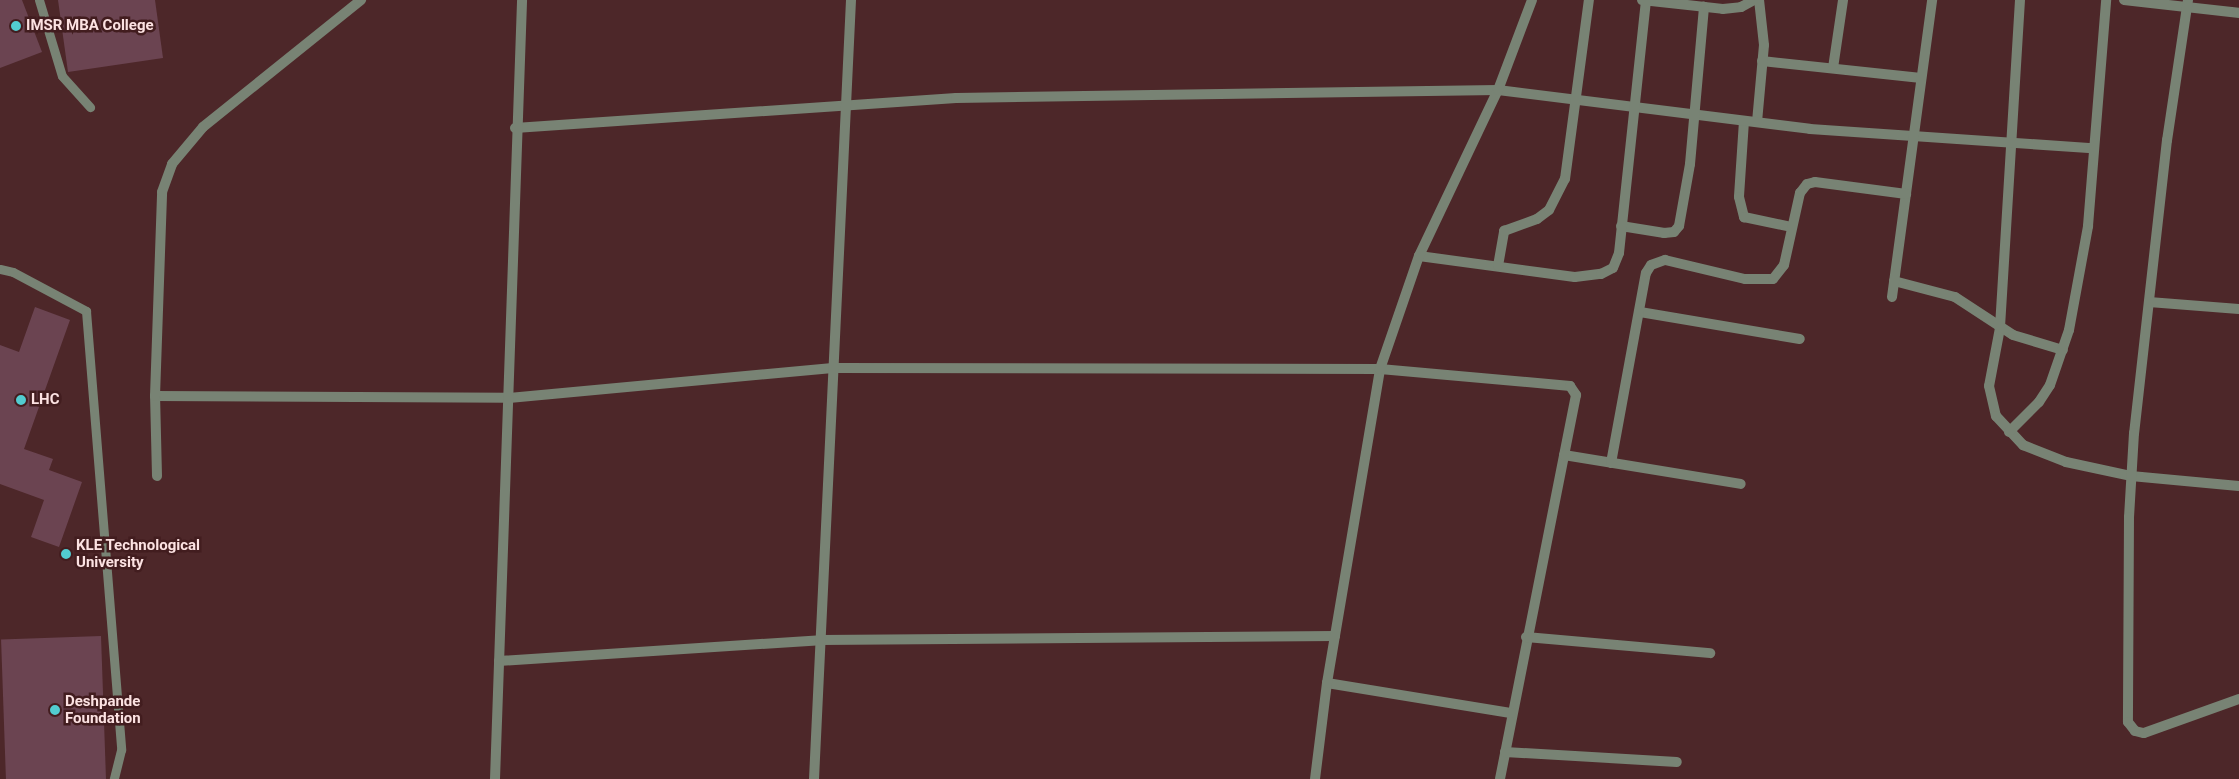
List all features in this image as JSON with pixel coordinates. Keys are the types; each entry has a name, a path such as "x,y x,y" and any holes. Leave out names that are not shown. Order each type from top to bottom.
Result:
{"street":[{"path":"157,476 155,396 162,192 172,164 203,127 361,0"},
{"path":"495,779 509,398 515,128 522,0"},
{"path":"814,779 833,368 848,106 851,0"},
{"path":"1315,779 1327,683 1380,370 1419,256 1498,90 1532,0"},
{"path":"1498,266 1504,231 1537,219 1556,202 1569,162 1589,0"},
{"path":"1419,256 1575,277 1601,274 1613,268 1621,226 1644,0 1704,7 1741,7 1754,0"},
{"path":"1757,122 1762,61 1759,0"},
{"path":"1834,68 1843,0"},
{"path":"1892,297 1932,0"},
{"path":"2020,0 2000,328 1991,369 1990,399 1996,416 2023,445 2066,462 2131,476 2239,486"},
{"path":"2010,432 2039,402 2063,350 2088,226 2092,148 2106,0"},
{"path":"2124,0 2187,4 2239,13"},
{"path":"2187,4 2149,302 2131,476 2128,722 2135,731 2144,733 2239,699"},
{"path":"1621,226 1674,232 1680,226 1686,199 1704,7"},
{"path":"1762,61 1921,78"},
{"path":"515,128 965,98 1498,90 1694,116 1913,138 2092,148"},
{"path":"1744,121 1739,177 1744,217 1791,227"},
{"path":"1611,463 1646,273 1657,261 1677,262 1745,279 1773,278 1784,266 1791,227 1800,193 1807,184 1815,182 1906,194"},
{"path":"1894,281 1955,297 2000,328 2020,338 2063,350"},
{"path":"2149,302 2239,309"},
{"path":"1640,312 1800,339"},
{"path":"155,396 509,398 833,368 1380,370 1572,387 1576,395 1511,712 1500,779"},
{"path":"1564,455 1741,484"},
{"path":"499,661 820,640 1335,636"},
{"path":"1526,637 1710,653"},
{"path":"1327,683 1511,712"},
{"path":"1504,752 1677,762"}],"lane":[{"path":"39,0 62,76 90,107"},
{"path":"0,269 13,272 86,311 121,750 114,779"}],"building":[{"name":"IMSR MBA College","path":"0,0 22,0 42,52 0,68"},
{"path":"58,0 155,0 163,58 68,72"},
{"name":"LHC","path":"35,307 70,320 24,449 53,459 49,470 82,482 59,547 31,537 44,500 0,484 0,345 19,352"},
{"name":"Deshpande Foundation","path":"101,636 106,779 6,779 1,639"}],"place":[{"name":"IMSR MBA College","path":"16,26"},
{"name":"LHC","path":"21,400"},
{"name":"KLE Technological University","path":"66,554"},
{"name":"Deshpande Foundation","path":"55,710"}]}
